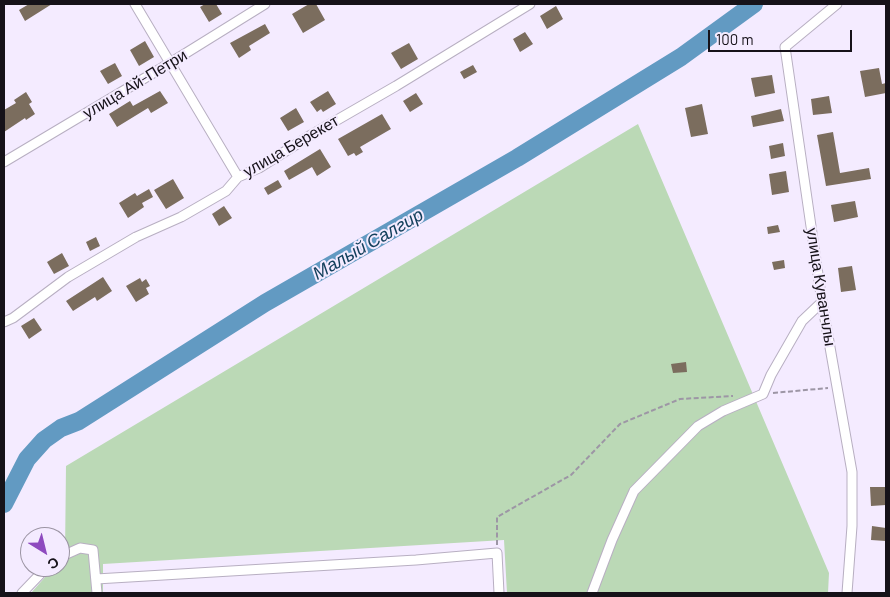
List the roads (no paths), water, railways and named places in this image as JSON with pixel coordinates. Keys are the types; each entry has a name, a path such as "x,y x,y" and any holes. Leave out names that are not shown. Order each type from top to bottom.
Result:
{"street":[{"path":"135,4 238,177"},
{"name":"улица Ай-Петри","path":"4,162 265,4"},
{"name":"улица Берекет","path":"4,322 13,318 68,277 136,237 181,217 226,191 238,177 259,168 530,4"},
{"name":"улица Куванчлы","path":"836,4 786,47 822,302 852,472 852,526 847,593"},
{"path":"592,593 612,540 634,491 698,426 724,411 763,394 771,375 802,321 822,302"},
{"path":"70,553 80,548 93,550 97,593"},
{"path":"96,579 416,560 497,553 499,593"},
{"path":"22,593 37,577"}],"waterway":[{"name":"Малый Салгир","path":"4,504 27,459 44,440 61,428 79,421 265,303 517,158 681,57 754,4"}]}
